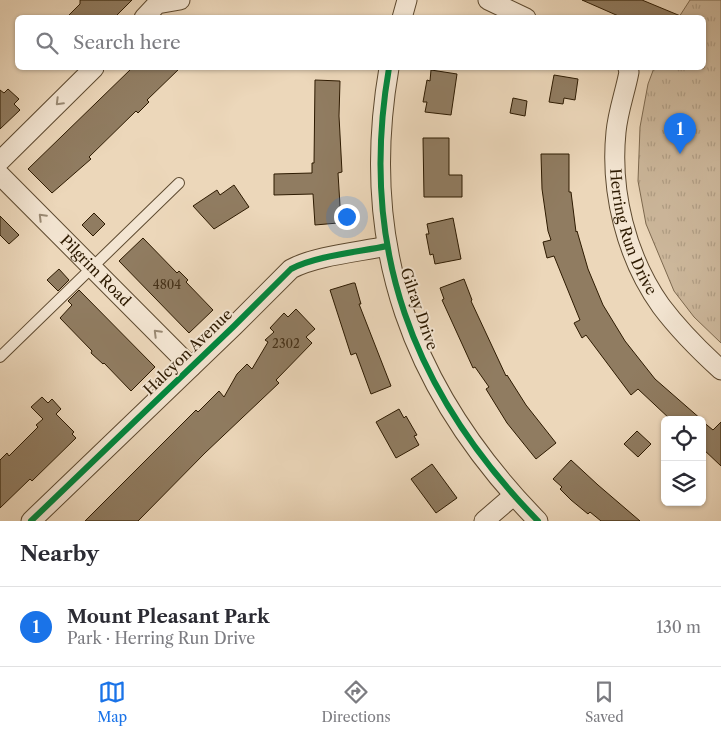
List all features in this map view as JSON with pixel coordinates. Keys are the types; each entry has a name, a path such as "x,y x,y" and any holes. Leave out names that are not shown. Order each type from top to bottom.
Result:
{"street":[{"path":"152,7 180,0"},
{"path":"403,15 407,0"},
{"path":"488,0 520,15"},
{"path":"0,161 92,70"},
{"name":"Gilray Drive","path":"389,70 385,91 381,186 387,246 393,274 409,325 430,375 468,438 513,496 538,521"},
{"name":"Herring Run Drive","path":"628,70 620,104 616,133 615,164 621,214 628,239 638,263 660,304 692,343 721,370"},
{"name":"Pilgrim Road","path":"0,175 191,368"},
{"name":"Halcyon Avenue","path":"31,521 191,368 290,269 299,264 315,260 387,246"},
{"path":"484,521 513,496"}],"lane":[{"path":"0,357 179,183"}],"green space":[{"path":"690,0 721,0 721,343 694,317 674,291 646,224 638,181 640,127 648,84 653,70 706,70 706,15 680,15"}],"building":[{"path":"80,0 132,0 117,15 69,15 80,4"},
{"path":"582,0 642,0 678,15 616,15"},
{"path":"130,70 178,70 147,100 149,102 138,113 136,111 89,157 91,159 52,193 28,169"},
{"path":"431,70 457,74 451,115 425,112 427,102 423,102 427,80 430,81"},
{"path":"554,75 578,79 575,100 564,98 563,104 549,102"},
{"path":"315,80 340,81 339,116 342,172 338,173 341,222 315,225 313,194 274,195 274,174 312,173 312,163 314,163"},
{"path":"8,89 19,99 14,104 20,110 0,129 0,90 4,93"},
{"path":"513,98 527,101 525,116 510,113"},
{"path":"423,138 449,138 449,175 462,175 462,197 424,197"},
{"path":"541,154 569,154 569,192 571,192 576,232 588,269 603,305 625,341 655,379 697,416 667,416 638,389 631,395 586,335 582,338 574,323 580,320 554,256 547,258 543,242 551,240 542,189"},
{"path":"234,185 249,207 214,229 193,206 217,190 220,195"},
{"path":"94,213 105,224 93,236 82,225"},
{"path":"0,216 19,235 9,244 0,235"},
{"path":"453,218 461,259 435,264 433,254 430,255 426,234 429,234 427,224"},
{"path":"143,238 177,273 179,271 188,280 186,282 213,310 189,333 119,261"},
{"path":"59,269 69,280 58,291 47,280"},
{"path":"464,279 471,301 506,376 556,443 536,459 507,423 486,389 489,387 475,367 473,368 442,300 444,299 440,288"},
{"path":"355,283 361,304 359,304 391,386 371,394 356,353 351,355 330,290"},
{"path":"79,290 155,367 131,391 104,363 91,353 92,351 60,318 72,305 68,301"},
{"path":"296,309 315,329 306,337 312,343 276,380 279,383 205,453 138,521 85,521 196,410 198,412 219,391 224,397 237,374 247,364 252,369 268,342 265,340 274,332 270,328 284,313 288,317"},
{"path":"42,397 48,403 52,399 61,409 56,414 74,432 72,434 76,438 32,481 30,479 0,508 0,460 7,453 9,456 38,427 36,425 43,419 31,407"},
{"path":"399,409 404,418 406,416 417,435 414,436 419,445 396,458 376,422"},
{"path":"721,422 721,466 706,452 706,424 713,430"},
{"path":"637,431 651,444 638,457 624,444"},
{"path":"571,460 640,521 601,521 590,512 588,514 571,500 560,489 562,487 553,479"},
{"path":"432,464 457,498 436,513 411,479"}],"cycle path":[{"path":"389,70 381,134 381,196 389,256 405,313 427,368 457,421 494,472 538,521"},
{"path":"31,521 291,269 324,258 387,246"}],"place":[{"name":"Mount Pleasant Park","path":"680,154"}]}
